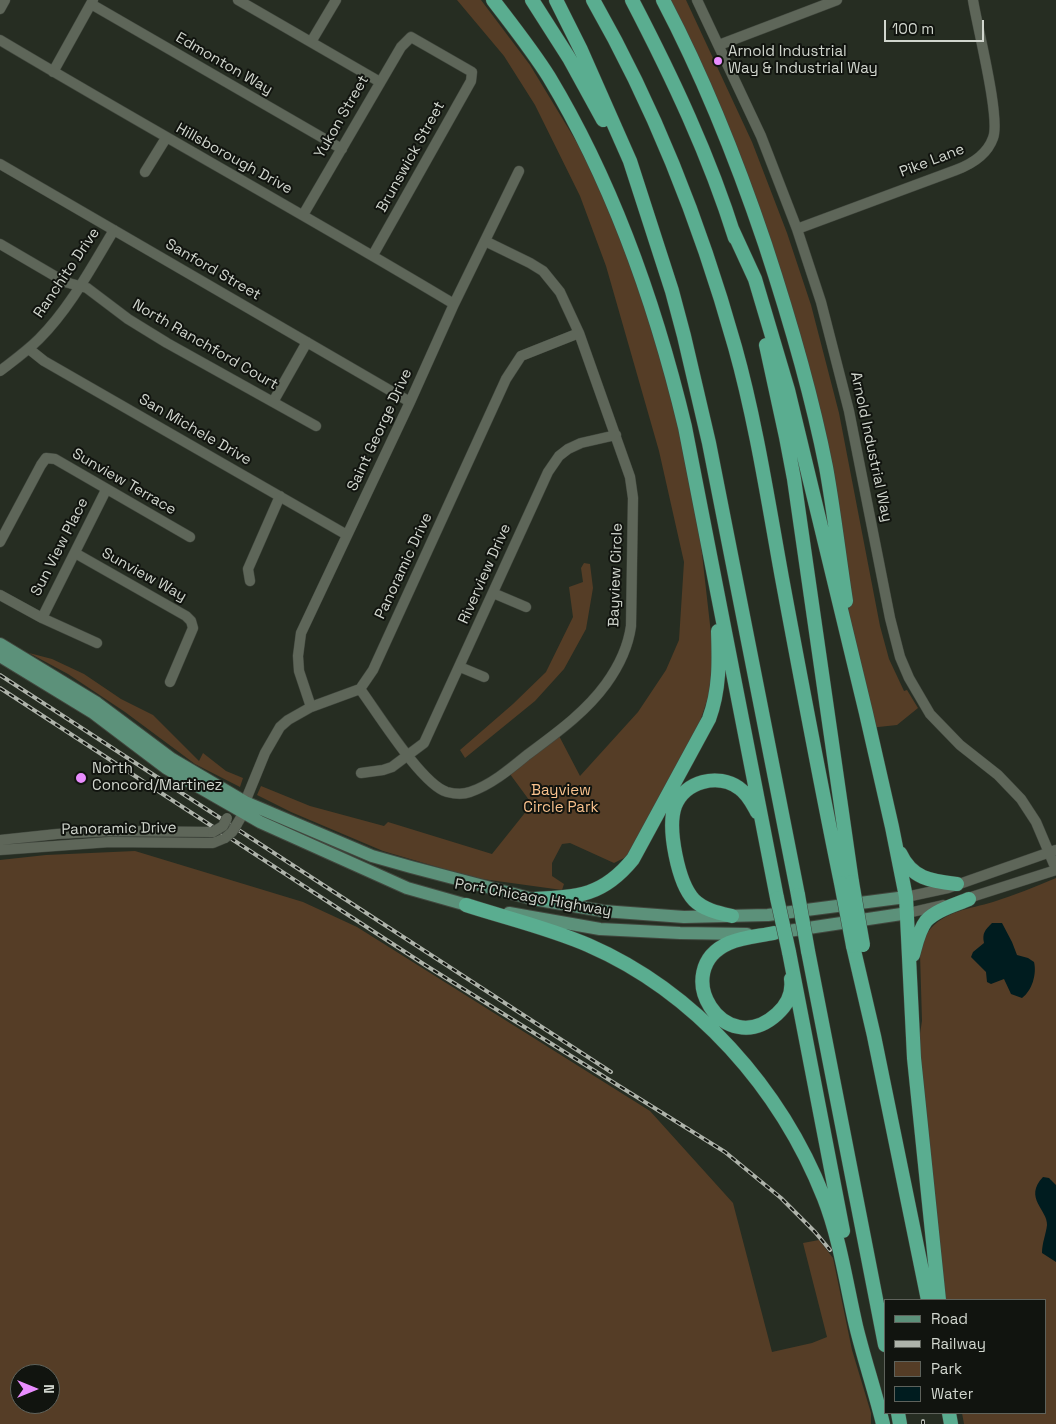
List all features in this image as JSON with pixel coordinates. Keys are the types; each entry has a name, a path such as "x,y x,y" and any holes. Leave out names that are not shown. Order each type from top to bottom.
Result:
{"highway":[{"path":"493,0 549,77 584,141 623,227 650,303 675,386 704,523 777,898 779,931 788,952 850,1268 859,1332 883,1424"},
{"path":"532,0 569,58 599,111 622,165 643,204"},
{"path":"556,0 581,50 627,153 672,291 710,443 884,1341"},
{"path":"593,0 639,88 676,172 708,256 736,348 757,439 809,722 846,883 874,1036 928,1299"},
{"path":"632,0 668,70 732,229 755,278 776,346 866,713 892,827 908,913 914,1058 939,1299"},
{"path":"663,0 703,86 741,177 771,264 798,353 826,468 866,713"},
{"path":"732,229 757,311 786,437 846,883"},
{"path":"533,899 561,898 584,894 616,877 633,858 642,844 709,719 717,690 719,658 716,605 704,523"},
{"path":"732,916 714,912 696,902 684,885 672,827 672,815 676,804 683,794 700,782 719,780 729,782 746,794 752,803 766,841"},
{"path":"892,827 906,864 920,877 927,880 957,884"},
{"path":"910,965 918,938 926,921 944,910 969,899"},
{"path":"466,905 587,945 610,956 678,1001 708,1026 742,1061 789,1126 803,1151 823,1198 839,1244 865,1358"},
{"path":"779,931 729,944 712,956 706,966 703,977 703,990 706,1001 728,1023 738,1026 757,1026 774,1017 786,1003 791,990 788,952"}],"main road":[{"name":"Port Chicago Highway","path":"0,644 98,703 260,822 407,888 466,905 600,929 699,934 779,931 908,913"},
{"name":"Port Chicago Highway","path":"0,656 92,712 166,768 242,807 372,856 533,899 603,911 684,917 768,915 906,897"}],"street":[{"path":"0,9 5,0"},
{"path":"311,42 336,0"},
{"name":"Arnold Industrial Way","path":"697,0 761,136 797,228 821,302 849,411 890,618 900,657 909,678 930,714 960,745 998,775 1021,799 1053,851 1056,869"},
{"path":"719,45 837,0"},
{"name":"Pike Lane","path":"797,228 956,170 979,159 994,136 994,125 992,103 973,0"},
{"path":"242,1 380,82"},
{"path":"53,72 92,2"},
{"name":"Edmonton Way","path":"92,2 342,149"},
{"name":"Yukon Street","path":"303,215 401,47 411,37 472,72"},
{"name":"Hillsborough Drive","path":"0,40 166,138 373,255 454,304"},
{"name":"Brunswick Street","path":"373,255 472,81 472,72"},
{"path":"145,172 166,138"},
{"name":"Sanford Street","path":"0,164 410,402"},
{"name":"Saint George Drive","path":"311,707 299,671 298,656 301,633 454,304 519,171"},
{"name":"Ranchito Drive","path":"0,371 30,349 61,315 114,230"},
{"name":"Bayview Circle","path":"360,689 408,755 433,785 446,792 455,794 472,792 507,770 581,713 605,685 622,659 629,640 631,626 633,498 630,477 616,435 579,333 560,292 543,271 485,242"},
{"name":"North Ranchford Court","path":"0,244 65,282 87,288 128,319 167,343 316,426"},
{"name":"Panoramic Drive","path":"0,850 110,842 204,843 225,838 232,832 274,736 288,720 311,707 360,689 373,670 506,379 521,356 579,333"},
{"path":"273,402 307,342"},
{"name":"San Michele Drive","path":"30,349 44,361 347,535"},
{"name":"Riverview Drive","path":"361,773 392,767 424,743 548,472 559,456 581,443 616,435"},
{"name":"Sunview Terrace","path":"0,542 46,458 55,459 190,537"},
{"name":"Sun View Place","path":"42,618 106,490"},
{"path":"250,581 248,569 280,496"},
{"name":"Sunview Way","path":"75,553 186,616 191,621 193,628 170,682"},
{"path":"493,593 526,607"},
{"path":"0,595 42,618 97,644"},
{"path":"460,667 484,677"},
{"name":"Panoramic Drive","path":"0,840 110,831 213,832 223,826 227,818 242,807"},
{"name":"Port Chicago Highway","path":"906,897 957,884 1053,851"},
{"name":"Port Chicago Highway","path":"908,913 969,899 1056,869"}],"green space":[{"name":"Bayview Circle Park","path":"457,0 481,0 530,65 579,146 616,224 649,313 680,434 701,545 714,660 709,695 698,727 628,854 624,858 614,863 570,843 562,844 552,863 552,876 564,884 562,890 475,878 383,851 291,812 257,795 261,786 310,806 384,826 388,822 492,854 532,804 507,770 557,732 580,776 638,712 666,670 679,640 684,562 659,451 606,266 580,196 535,105 504,56"},
{"path":"663,0 686,0 752,142 787,233 811,305 839,413 880,626 889,659 904,691 907,690 918,708 897,725 869,728 840,562 835,520 771,264"},
{"path":"584,563 590,564 593,588 586,629 564,669 535,701 465,758 460,750 513,704 546,672 573,617 569,587 583,582 581,568"},
{"path":"29,653 52,659 84,674 121,699 153,715 199,761 203,753 226,771 243,778 240,787 195,764 125,712 68,674"},
{"path":"135,851 303,902 357,927 650,1111 733,1203 772,1352 812,1343 827,1337 803,1243 819,1240 833,1258 852,1350 871,1413 871,1424 0,1424 0,860 46,855"},
{"path":"1056,878 1056,1424 964,1424 962,1414 1046,1414 1046,1299 943,1299 919,1040 922,1021 920,954 926,932 941,919 1025,891"}],"water":[{"path":"992,923 1002,923 1017,955 1034,962 1033,982 1029,991 1022,998 1011,994 1004,979 991,984 987,982 986,972 971,957 973,952 984,943 983,937 985,932"},
{"path":"1043,1177 1049,1178 1056,1185 1056,1262 1042,1253 1047,1225 1035,1191 1037,1184"}],"railway":[{"path":"0,675 611,1072"},
{"path":"0,688 425,965 725,1152 781,1198 830,1250"}],"place":[{"name":"Arnold Industrial Way & Industrial Way","path":"718,61"},
{"name":"North Concord/Martinez","path":"81,778"}]}
